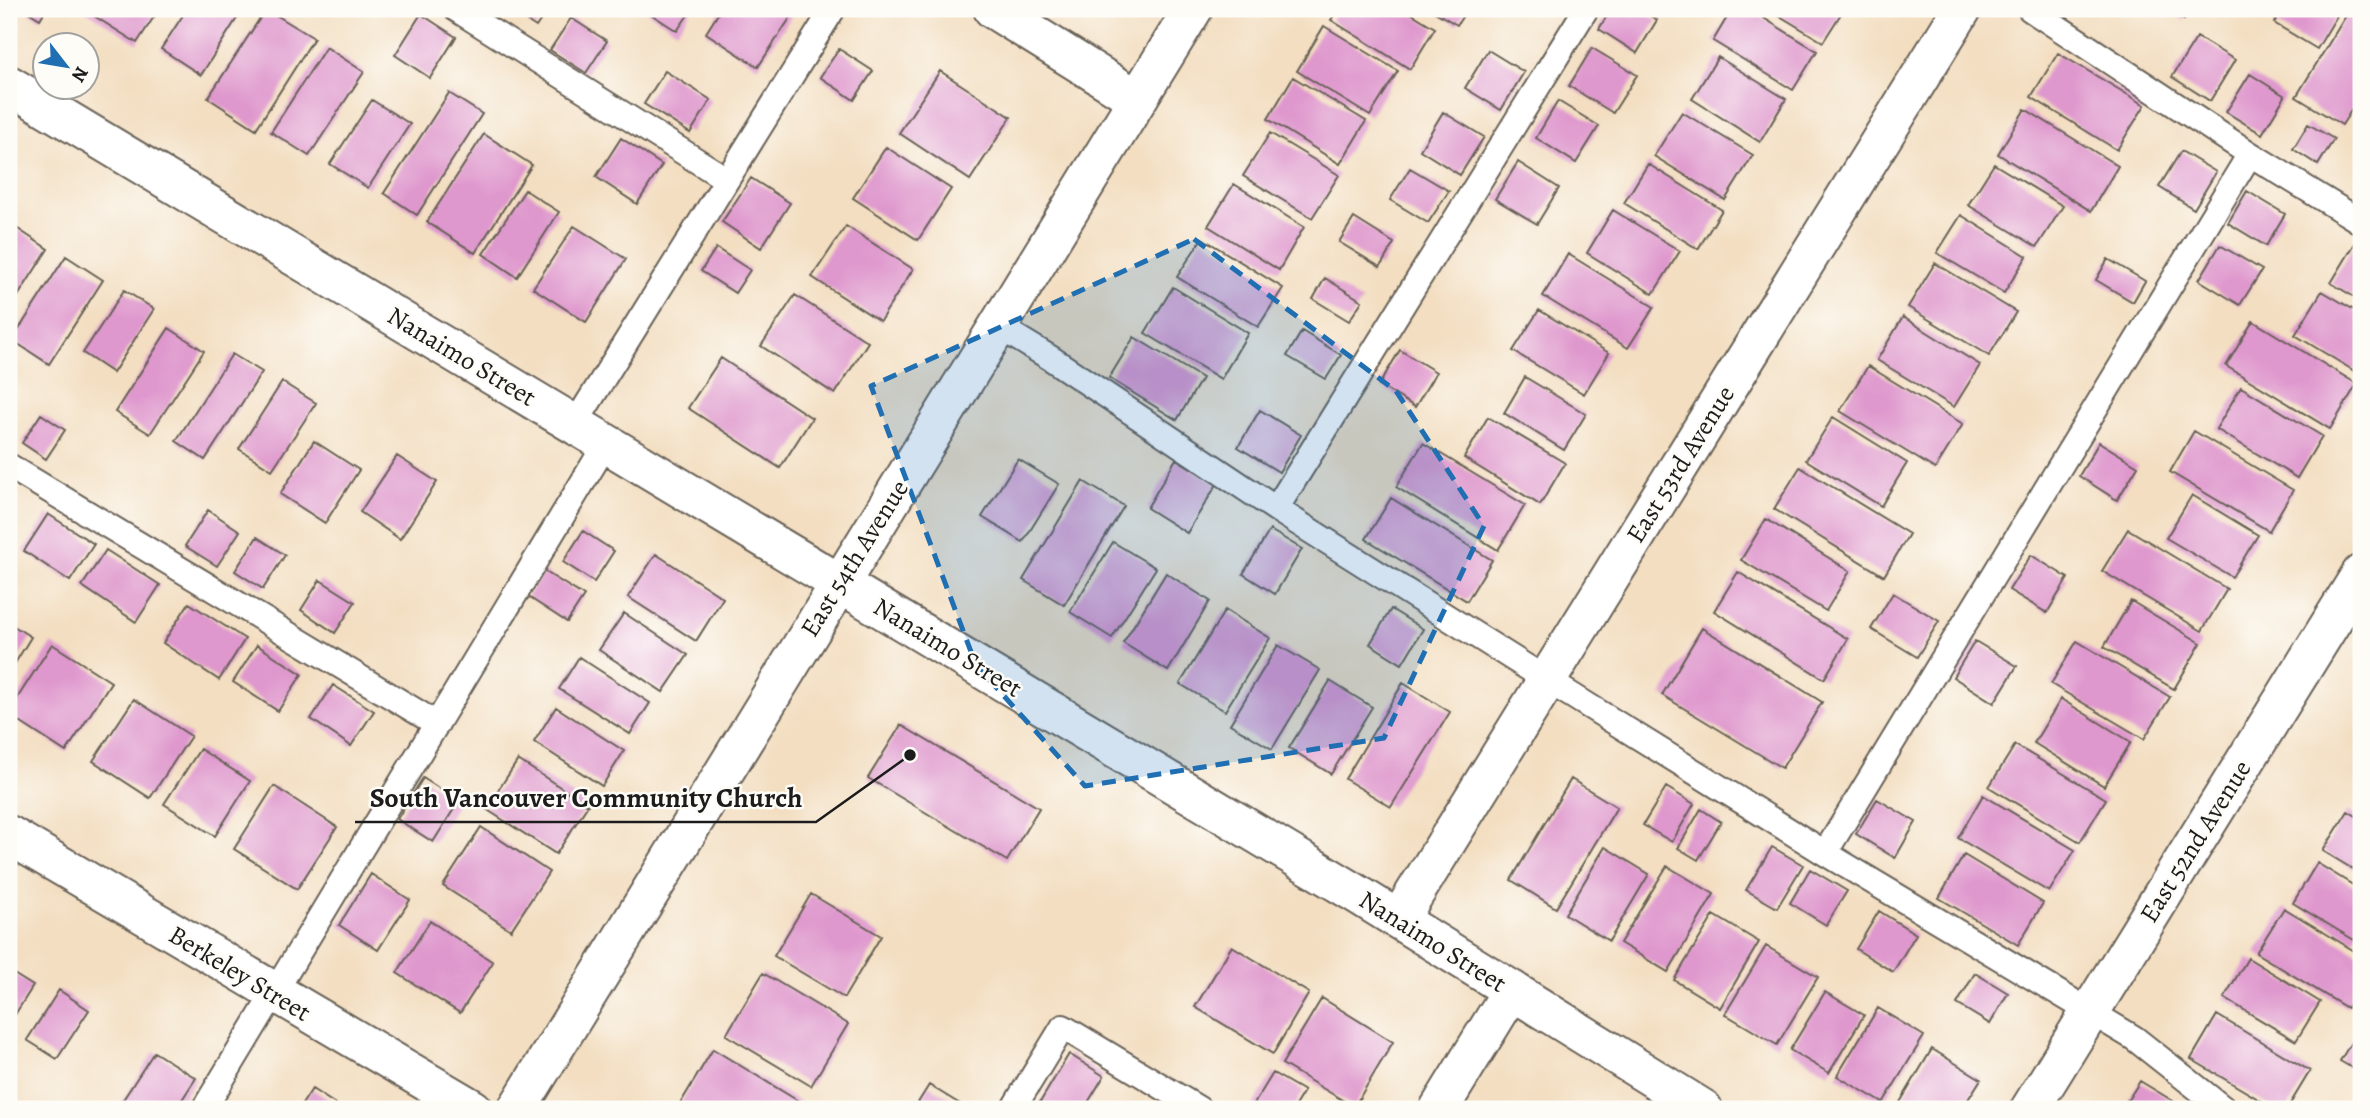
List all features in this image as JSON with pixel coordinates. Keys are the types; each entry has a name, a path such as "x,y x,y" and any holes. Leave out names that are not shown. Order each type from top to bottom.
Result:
{"street":[{"path":"993,9 1137,99"},
{"name":"East 54th Avenue","path":"517,1109 1193,9"},
{"name":"East 53rd Avenue","path":"1399,919 1962,9"},
{"name":"Nanaimo Street","path":"9,85 1399,919 1703,1109"},
{"name":"East 52nd Avenue","path":"2029,1109 2361,573"},
{"name":"Berkeley Street","path":"9,835 472,1109"},
{"path":"1439,1109 1512,990"}],"lane":[{"path":"456,9 726,179"},
{"path":"204,1109 437,724 726,179 833,9"},
{"path":"1276,509 1586,9"},
{"path":"2030,9 2250,154 2361,222"},
{"path":"1825,853 2250,154"},
{"path":"998,326 1052,359 1276,509 1547,680 1825,853 2134,1038 2224,1109"},
{"path":"9,466 437,724"},
{"path":"1013,1109 1063,1027 1199,1109"}],"highlighted area":[{"path":"1194,239 1396,391 1484,526 1384,738 1085,786 976,665 871,386"}],"building":[{"path":"24,9 46,9 40,19"},
{"path":"83,9 159,9 137,43"},
{"path":"187,9 229,9 239,15 201,75 161,49"},
{"path":"266,9 314,38 256,129 208,98"},
{"path":"508,9 548,9 536,27"},
{"path":"643,9 692,9 677,31"},
{"path":"721,9 796,9 758,67 706,33"},
{"path":"1338,9 1404,9 1435,28 1410,69 1331,20"},
{"path":"1430,9 1467,9 1457,25"},
{"path":"1611,9 1639,9 1657,20 1637,53 1599,29"},
{"path":"1732,9 1749,9 1817,51 1793,90 1713,41"},
{"path":"1768,9 1844,9 1823,42"},
{"path":"2166,9 2191,9 2184,20"},
{"path":"2283,9 2341,9 2317,49 2274,23"},
{"path":"2350,9 2361,9 2361,95 2342,125 2296,97"},
{"path":"421,14 456,37 430,78 395,55"},
{"path":"571,18 607,41 586,73 550,50"},
{"path":"1324,26 1398,71 1370,116 1297,71"},
{"path":"2197,37 2235,60 2210,101 2172,77"},
{"path":"326,47 364,72 309,156 271,132"},
{"path":"1592,48 1637,75 1613,113 1569,86"},
{"path":"839,49 873,71 854,100 820,77"},
{"path":"1488,50 1524,72 1501,110 1465,88"},
{"path":"2058,53 2145,105 2117,150 2031,97"},
{"path":"1718,57 1786,99 1760,142 1692,99"},
{"path":"665,71 711,100 690,133 644,104"},
{"path":"940,71 1011,117 970,180 899,133"},
{"path":"2250,74 2285,96 2262,134 2226,112"},
{"path":"1293,77 1366,121 1340,164 1268,119"},
{"path":"449,93 482,114 417,215 384,193"},
{"path":"372,100 410,124 368,188 330,164"},
{"path":"1558,101 1599,126 1576,163 1536,138"},
{"path":"2025,109 2118,166 2091,211 1998,154"},
{"path":"1443,112 1484,137 1460,175 1420,150"},
{"path":"1682,112 1753,155 1725,200 1654,156"},
{"path":"2308,124 2334,139 2318,165 2293,149"},
{"path":"1270,133 1339,175 1312,218 1243,176"},
{"path":"484,134 532,165 475,253 427,222"},
{"path":"621,138 662,165 637,204 596,177"},
{"path":"886,147 951,189 918,240 853,198"},
{"path":"2181,151 2216,172 2194,209 2159,187"},
{"path":"1518,162 1559,188 1537,224 1495,199"},
{"path":"1648,164 1722,210 1698,249 1624,203"},
{"path":"1994,164 2063,206 2037,247 1968,205"},
{"path":"1410,168 1449,191 1428,223 1390,200"},
{"path":"751,178 790,203 761,248 722,222"},
{"path":"1234,184 1304,227 1279,270 1208,226"},
{"path":"525,190 559,212 517,277 483,254"},
{"path":"2247,191 2285,214 2266,246 2228,223"},
{"path":"1613,210 1680,251 1653,294 1587,253"},
{"path":"1961,215 2027,256 2004,293 1937,253"},
{"path":"1354,218 1394,243 1380,267 1339,242"},
{"path":"9,223 48,249 9,310"},
{"path":"574,226 626,259 586,322 533,288"},
{"path":"846,226 913,269 880,321 812,277"},
{"path":"1202,238 1283,288 1258,327 1177,277"},
{"path":"2357,240 2361,242 2361,301 2331,283"},
{"path":"2220,245 2262,270 2240,305 2199,280"},
{"path":"716,248 750,270 735,293 701,271"},
{"path":"1568,254 1654,307 1628,348 1543,296"},
{"path":"66,256 103,280 49,364 12,340"},
{"path":"2108,259 2145,281 2133,302 2096,280"},
{"path":"1935,263 2016,312 1989,356 1908,307"},
{"path":"1325,278 1362,301 1349,321 1313,299"},
{"path":"1173,287 1248,333 1221,379 1145,333"},
{"path":"124,290 154,309 113,373 83,353"},
{"path":"2322,291 2361,314 2361,375 2295,335"},
{"path":"795,295 868,342 835,394 761,346"},
{"path":"1539,310 1609,353 1584,394 1513,351"},
{"path":"1903,317 1980,365 1954,407 1877,360"},
{"path":"2253,321 2357,384 2330,429 2226,366"},
{"path":"169,328 204,351 150,434 115,412"},
{"path":"1302,331 1341,355 1326,379 1287,356"},
{"path":"1134,337 1202,378 1177,420 1109,378"},
{"path":"1400,350 1436,372 1415,407 1379,385"},
{"path":"232,354 262,372 205,460 176,441"},
{"path":"721,358 812,418 780,468 688,408"},
{"path":"1868,366 1963,424 1935,469 1840,411"},
{"path":"1525,377 1586,414 1564,450 1504,413"},
{"path":"282,382 316,403 272,470 239,449"},
{"path":"2241,387 2322,436 2297,478 2216,429"},
{"path":"1260,410 1301,435 1279,472 1238,447"},
{"path":"41,414 65,430 46,459 22,443"},
{"path":"1488,417 1565,463 1540,505 1464,458"},
{"path":"1833,417 1907,463 1881,506 1806,460"},
{"path":"2194,431 2293,490 2269,531 2170,472"},
{"path":"314,441 359,470 325,523 280,494"},
{"path":"2099,442 2138,466 2117,500 2079,476"},
{"path":"1423,443 1525,505 1498,550 1396,487"},
{"path":"397,456 437,482 400,539 360,512"},
{"path":"1018,459 1059,484 1023,542 982,517"},
{"path":"1176,459 1217,484 1187,533 1147,508"},
{"path":"1800,467 1909,534 1884,576 1774,509"},
{"path":"1083,481 1124,506 1064,605 1023,580"},
{"path":"2192,495 2258,535 2232,577 2166,538"},
{"path":"1391,498 1492,560 1467,601 1366,539"},
{"path":"208,510 240,531 217,566 185,546"},
{"path":"48,514 94,544 70,581 24,551"},
{"path":"1766,519 1850,571 1826,611 1741,560"},
{"path":"2128,529 2227,589 2202,631 2102,571"},
{"path":"1270,530 1302,549 1275,594 1243,574"},
{"path":"583,531 614,551 594,582 563,562"},
{"path":"257,537 285,555 263,589 235,571"},
{"path":"1113,542 1156,568 1112,638 1070,612"},
{"path":"106,550 160,585 136,622 82,586"},
{"path":"656,554 723,598 696,641 628,597"},
{"path":"2031,555 2068,578 2047,613 2009,590"},
{"path":"544,571 584,596 567,622 527,596"},
{"path":"1738,572 1848,639 1824,679 1714,611"},
{"path":"1166,573 1210,601 1168,671 1123,643"},
{"path":"320,580 355,602 335,633 301,610"},
{"path":"1893,593 1939,621 1917,657 1871,629"},
{"path":"2131,601 2201,643 2174,689 2104,647"},
{"path":"189,603 245,639 219,680 163,643"},
{"path":"1391,609 1423,629 1402,664 1370,644"},
{"path":"1225,610 1270,638 1225,711 1180,684"},
{"path":"624,613 688,655 663,692 599,650"},
{"path":"9,623 31,637 9,673"},
{"path":"1702,628 1822,702 1782,768 1662,695"},
{"path":"1975,641 2017,666 1994,703 1953,677"},
{"path":"2077,641 2170,697 2144,739 2051,684"},
{"path":"52,644 111,682 66,752 9,715"},
{"path":"257,645 302,674 278,711 233,682"},
{"path":"1278,645 1320,670 1272,749 1230,724"},
{"path":"579,657 650,703 630,734 559,689"},
{"path":"1330,681 1372,707 1331,774 1289,748"},
{"path":"1403,683 1450,712 1391,807 1345,779"},
{"path":"333,685 374,711 351,746 311,719"},
{"path":"134,699 191,736 150,798 93,761"},
{"path":"2061,699 2131,742 2104,786 2034,743"},
{"path":"556,707 624,751 602,786 534,742"},
{"path":"901,725 1039,808 1007,861 868,778"},
{"path":"2015,745 2106,799 2080,842 1989,787"},
{"path":"200,749 250,781 215,836 164,804"},
{"path":"518,760 588,805 556,854 486,809"},
{"path":"423,778 459,801 433,842 397,819"},
{"path":"1571,779 1617,807 1556,908 1511,880"},
{"path":"274,786 337,827 297,889 234,849"},
{"path":"1666,787 1694,804 1672,842 1643,825"},
{"path":"1983,795 2075,850 2049,892 1958,838"},
{"path":"1877,799 1916,822 1895,858 1856,834"},
{"path":"1701,809 1721,822 1698,860 1678,848"},
{"path":"2348,811 2361,819 2361,874 2323,851"},
{"path":"481,827 549,872 511,930 443,886"},
{"path":"1605,847 1649,874 1609,941 1565,914"},
{"path":"1772,847 1803,865 1777,908 1746,890"},
{"path":"1964,855 2043,903 2018,945 1939,898"},
{"path":"2317,863 2361,890 2361,929 2354,940 2293,903"},
{"path":"1667,866 1714,894 1668,972 1620,943"},
{"path":"1810,869 1847,891 1826,925 1790,903"},
{"path":"371,874 410,900 378,950 339,925"},
{"path":"811,894 881,936 844,998 774,956"},
{"path":"2284,908 2361,955 2361,983 2347,1008 2256,953"},
{"path":"1879,911 1916,934 1893,972 1856,949"},
{"path":"1714,915 1759,942 1720,1008 1674,980"},
{"path":"430,921 493,962 460,1013 397,973"},
{"path":"1232,946 1309,993 1273,1054 1195,1007"},
{"path":"1766,946 1818,977 1777,1045 1725,1014"},
{"path":"2248,958 2320,1002 2296,1041 2224,998"},
{"path":"9,971 33,986 9,1024"},
{"path":"763,973 848,1024 811,1086 726,1035"},
{"path":"1975,973 2008,993 1990,1024 1957,1004"},
{"path":"59,990 89,1010 57,1059 27,1040"},
{"path":"1825,992 1864,1015 1829,1073 1790,1050"},
{"path":"1322,998 1393,1042 1354,1107 1282,1064"},
{"path":"1878,1008 1924,1036 1883,1103 1837,1076"},
{"path":"2217,1015 2310,1071 2287,1109 2275,1109 2191,1059"},
{"path":"2361,1026 2361,1073 2340,1061"},
{"path":"713,1049 800,1102 796,1109 677,1109"},
{"path":"1932,1049 1981,1079 1962,1109 1896,1109"},
{"path":"154,1052 196,1078 176,1109 117,1109"},
{"path":"1069,1054 1104,1076 1084,1109 1036,1109"},
{"path":"1273,1073 1304,1091 1293,1109 1251,1109"},
{"path":"2140,1081 2173,1101 2168,1109 2122,1109"},
{"path":"929,1085 968,1109 914,1109"},
{"path":"312,1089 343,1109 299,1109"}],"place":[{"name":"South Vancouver Community Church","path":"910,755"}]}
